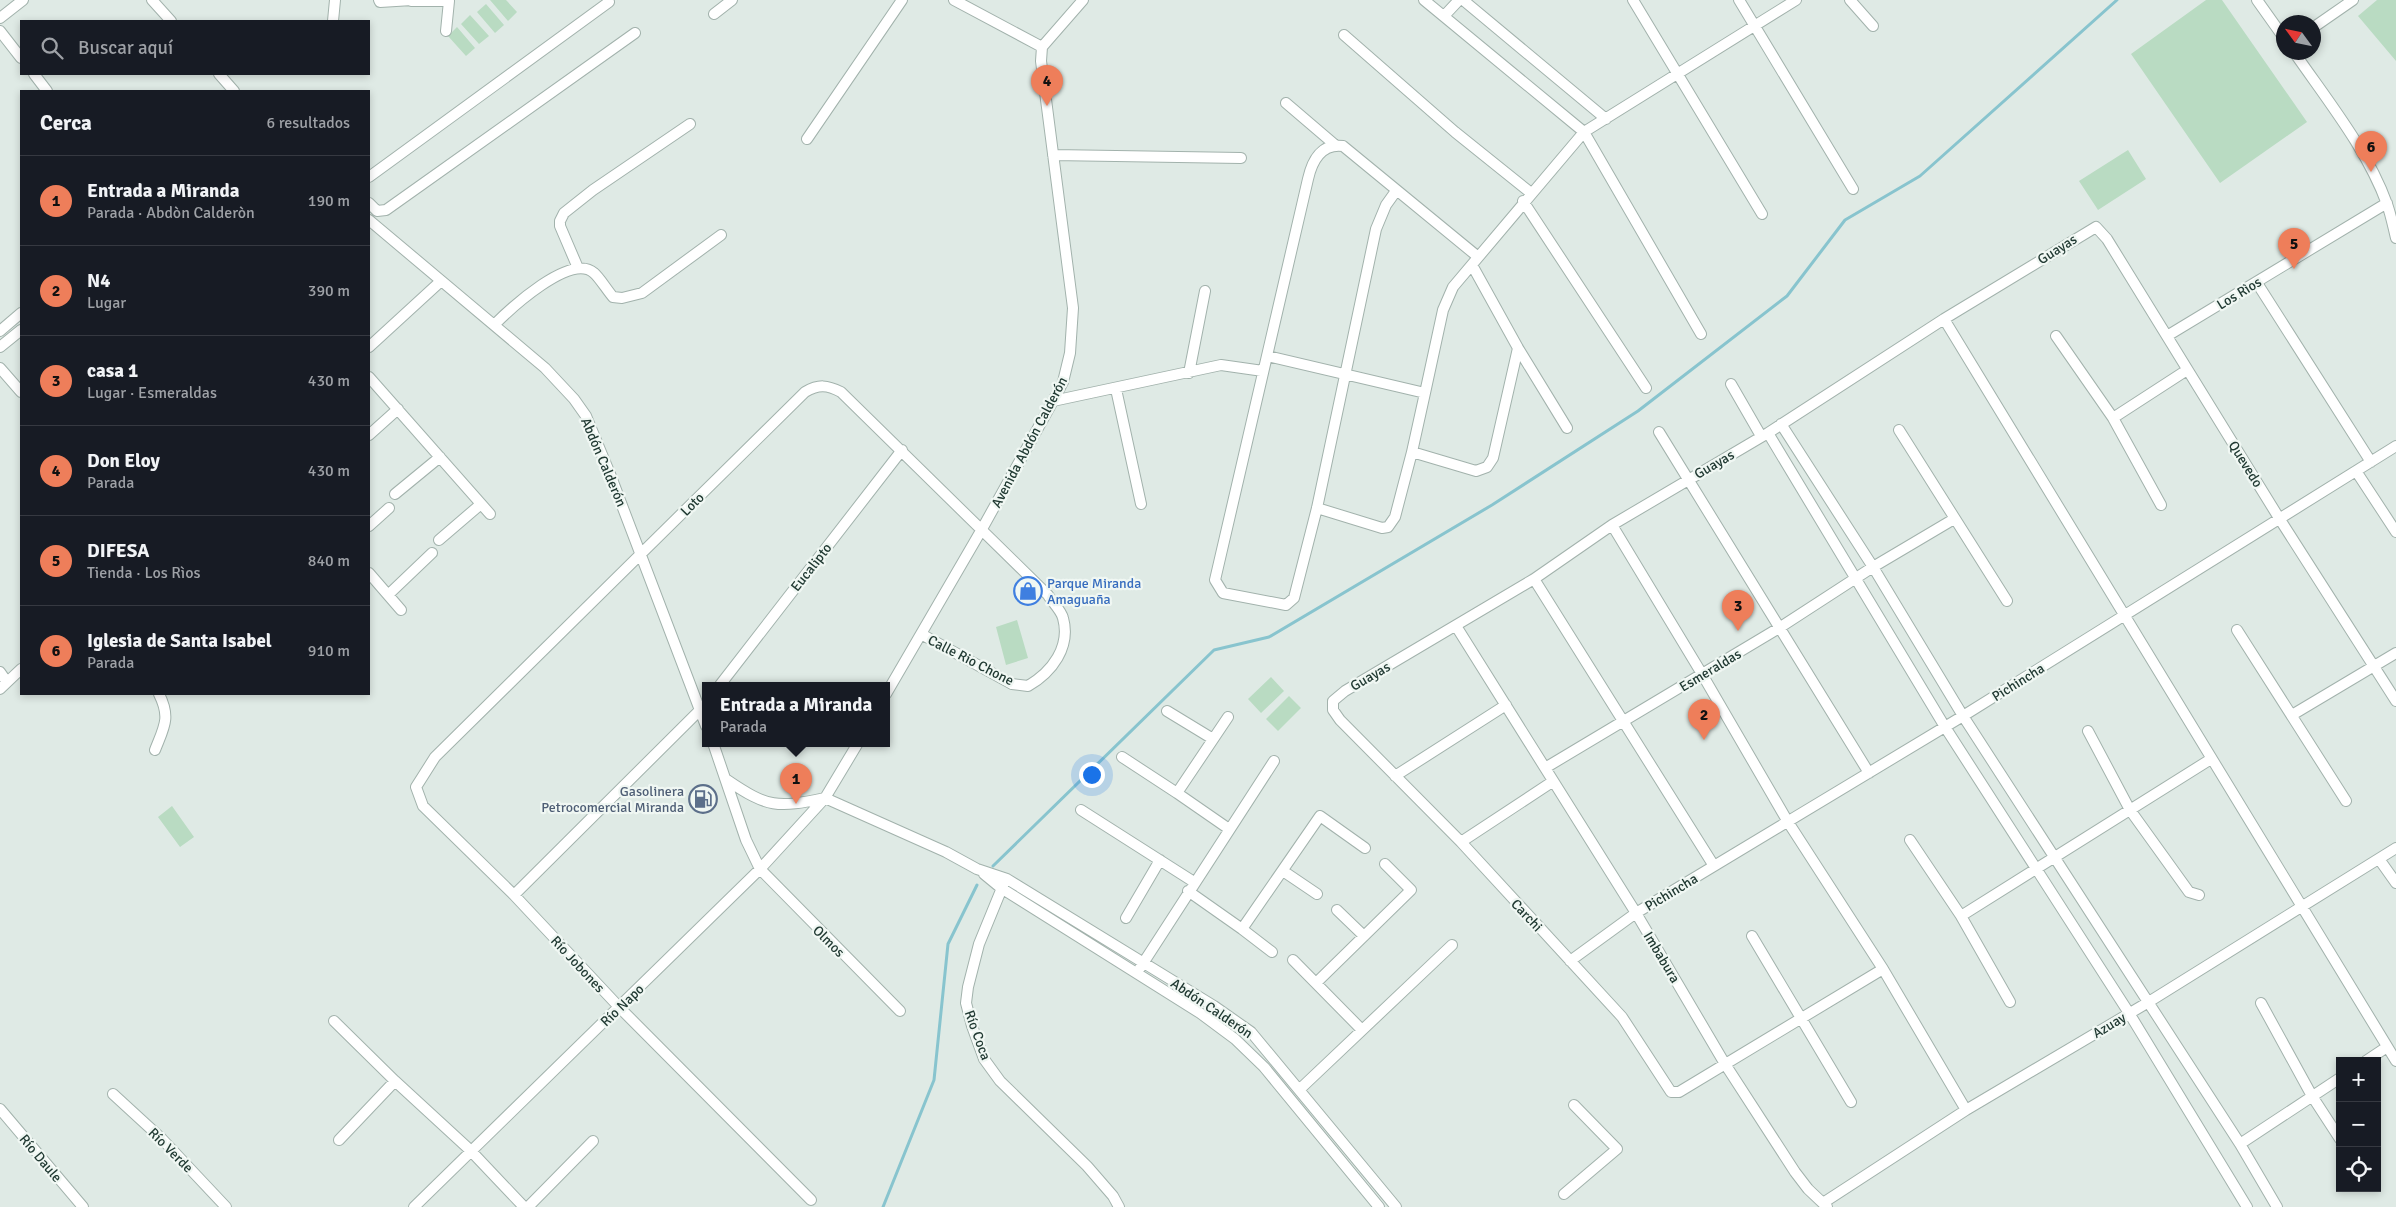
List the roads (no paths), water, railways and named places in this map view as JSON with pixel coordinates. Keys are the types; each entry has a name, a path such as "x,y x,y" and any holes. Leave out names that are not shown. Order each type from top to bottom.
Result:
{"street":[{"path":"0,18 23,0"},
{"path":"152,0 170,20"},
{"path":"333,20 336,0"},
{"path":"379,0 380,2 449,1 446,32"},
{"path":"714,14 732,0"},
{"path":"807,139 902,0"},
{"path":"954,0 1042,47 1083,0"},
{"path":"1424,0 1584,132 1701,334"},
{"path":"1444,16 1459,0"},
{"path":"1463,0 1606,119"},
{"path":"1633,0 1677,76 1762,214"},
{"path":"1739,0 1853,190"},
{"path":"1317,508 1382,528 1388,527 1395,517 1412,452 1447,297 1453,287 1523,201 1584,132 1677,76 1796,0"},
{"path":"1850,0 1873,26"},
{"path":"2258,0 2276,26"},
{"path":"2321,22 2353,0"},
{"path":"370,176 610,2"},
{"path":"0,31 20,57"},
{"path":"380,230 382,212 635,33"},
{"path":"1344,36 1531,193"},
{"name":"Avenida Abdón Calderón","path":"890,687 982,530 1053,401 1063,382 1070,353 1073,308 1041,61 1042,47"},
{"path":"2299,60 2352,137 2387,203 2396,238"},
{"path":"35,75 46,90"},
{"path":"220,75 233,90"},
{"path":"1286,103 1334,144 1343,146 1475,261 1518,348 1567,428"},
{"path":"578,268 560,226 564,213 593,190 690,124"},
{"path":"1334,144 1320,153 1311,168 1262,371 1215,580 1223,593 1286,605 1294,598 1317,508 1376,229 1386,205 1396,191"},
{"path":"1053,154 1241,158"},
{"path":"1523,201 1646,388"},
{"path":"2387,203 2396,212"},
{"name":"Los Rìos","path":"2167,336 2387,203"},
{"path":"370,205 377,211 382,212"},
{"name":"Abdón Calderón","path":"370,221 545,368 574,399 586,416 640,555 702,706"},
{"name":"Guayas","path":"1333,701 1345,691 1534,579 1612,525 1781,424 1944,319 2096,227"},
{"name":"Quevedo","path":"2096,227 2108,239 2279,518 2396,701"},
{"path":"494,325 546,281 578,268 594,272 613,297 622,298 642,293 721,235"},
{"path":"370,346 441,281"},
{"path":"2257,283 2371,462"},
{"path":"1188,372 1204,291"},
{"path":"0,331 20,314"},
{"path":"1944,319 2123,617 2396,1061"},
{"path":"0,348 20,331"},
{"path":"2056,336 2113,418 2161,505"},
{"path":"1412,452 1470,470 1482,470 1487,467 1493,458 1518,348"},
{"path":"1267,356 1425,393"},
{"path":"1053,401 1222,365 1262,371"},
{"path":"0,368 20,391"},
{"path":"2113,418 2187,370"},
{"path":"370,378 490,514"},
{"path":"1731,384 1857,577 1945,727 2129,1013 2247,1207"},
{"name":"Loto","path":"416,787 435,757 805,392 816,386 829,386 841,392 982,530"},
{"path":"1116,388 1141,504"},
{"path":"370,434 398,410"},
{"path":"1781,424 1873,567 1963,716 2240,1144 2277,1207"},
{"path":"1899,430 2007,601"},
{"path":"1659,432 1869,772"},
{"name":"Pichincha","path":"1570,961 1636,913 1963,716 2396,446"},
{"name":"Eucalipto","path":"722,682 902,450"},
{"path":"395,494 440,457"},
{"path":"2356,471 2396,532"},
{"path":"439,540 481,504"},
{"path":"370,525 389,508"},
{"path":"1857,577 1954,519"},
{"path":"1612,525 1705,672 1788,822 1883,969 1966,1110"},
{"name":"Calle Rio Chone","path":"921,634 1012,684 1028,686 1040,679 1056,661 1065,640 1063,617 1048,595 1018,568 982,530"},
{"path":"388,595 432,553"},
{"path":"370,574 401,610"},
{"name":"Esmeraldas","path":"1545,768 1780,628 1857,577"},
{"path":"1534,579 1714,866"},
{"name":"Imbabura","path":"1456,626 1552,782 1636,913 1726,1064 1795,1172 1825,1205"},
{"path":"2237,630 2346,801"},
{"path":"2292,715 2396,653"},
{"path":"0,672 3,685 20,670"},
{"path":"155,750 167,718 159,695"},
{"name":"Carchi","path":"1333,701 1333,710 1340,720 1461,842 1622,1017 1671,1092 1679,1092 1726,1064"},
{"path":"1395,776 1506,705"},
{"path":"514,895 702,709"},
{"path":"1167,711 1213,739"},
{"path":"1177,793 1228,717"},
{"path":"2088,731 2130,810 2188,892 2199,895"},
{"path":"714,747 727,780 746,840 760,869"},
{"path":"727,780 752,797 781,806 825,798 856,747"},
{"path":"1122,757 1229,829"},
{"path":"1962,916 2211,759"},
{"path":"1137,973 1188,891 1274,761"},
{"path":"1461,842 1552,782"},
{"name":"Río Jobones","path":"416,787 423,806 514,895 620,1008 811,1200"},
{"name":"Abdón Calderón","path":"825,798 946,852 977,869 1143,962 1214,1006 1251,1032 1396,1207"},
{"name":"Río Napo","path":"414,1207 470,1150 620,1008 760,869 825,798"},
{"path":"1082,810 1194,882"},
{"path":"1242,929 1320,816 1365,848"},
{"path":"1910,840 1962,916 2010,1002"},
{"name":"Azuay","path":"1825,1205 1966,1110 2147,1003 2396,848"},
{"path":"2379,858 2396,883"},
{"path":"1126,918 1160,860"},
{"path":"1316,983 1411,890 1385,864"},
{"name":"Olmos","path":"760,869 900,1011"},
{"path":"1283,871 1317,894"},
{"name":"Abdón Calderón","path":"1004,884 1200,1013 1234,1040 1264,1067 1379,1207"},
{"name":"Río Coca","path":"1004,884 980,944 968,987 966,1003 974,1034 984,1058 1000,1081 1087,1166 1119,1207"},
{"path":"1188,891 1272,952"},
{"path":"1337,910 1364,936"},
{"path":"1752,936 1851,1102"},
{"path":"1300,1089 1452,945"},
{"path":"1293,960 1362,1030"},
{"path":"1726,1064 1883,969"},
{"path":"2261,1003 2312,1096 2336,1133"},
{"path":"334,1021 395,1081 470,1150 526,1207 593,1141"},
{"path":"2372,1057 2387,1047"},
{"path":"339,1140 395,1081"},
{"path":"2240,1144 2336,1081"},
{"name":"Río Verde","path":"113,1094 162,1140 226,1207"},
{"path":"1564,1194 1617,1149 1574,1105"},
{"name":"Río Daule","path":"0,1109 82,1207"}],"waterway":[{"path":"993,866 1214,650 1269,637 1492,505 1638,411 1787,296 1845,220 1920,176 2117,0"},
{"path":"883,1207 934,1080 948,944 977,885"}],"place":[{"name":"Don Eloy","path":"1047,106"},
{"name":"Iglesia de Santa Isabel","path":"2371,172"},
{"name":"DIFESA","path":"2294,269"},
{"name":"Parque Miranda Amaguaña","path":"1028,591"},
{"name":"casa 1","path":"1738,631"},
{"name":"N4","path":"1704,740"},
{"name":"Gasolinera Petrocomercial Miranda","path":"703,799"},
{"name":"Entrada a Miranda","path":"796,804"}]}
